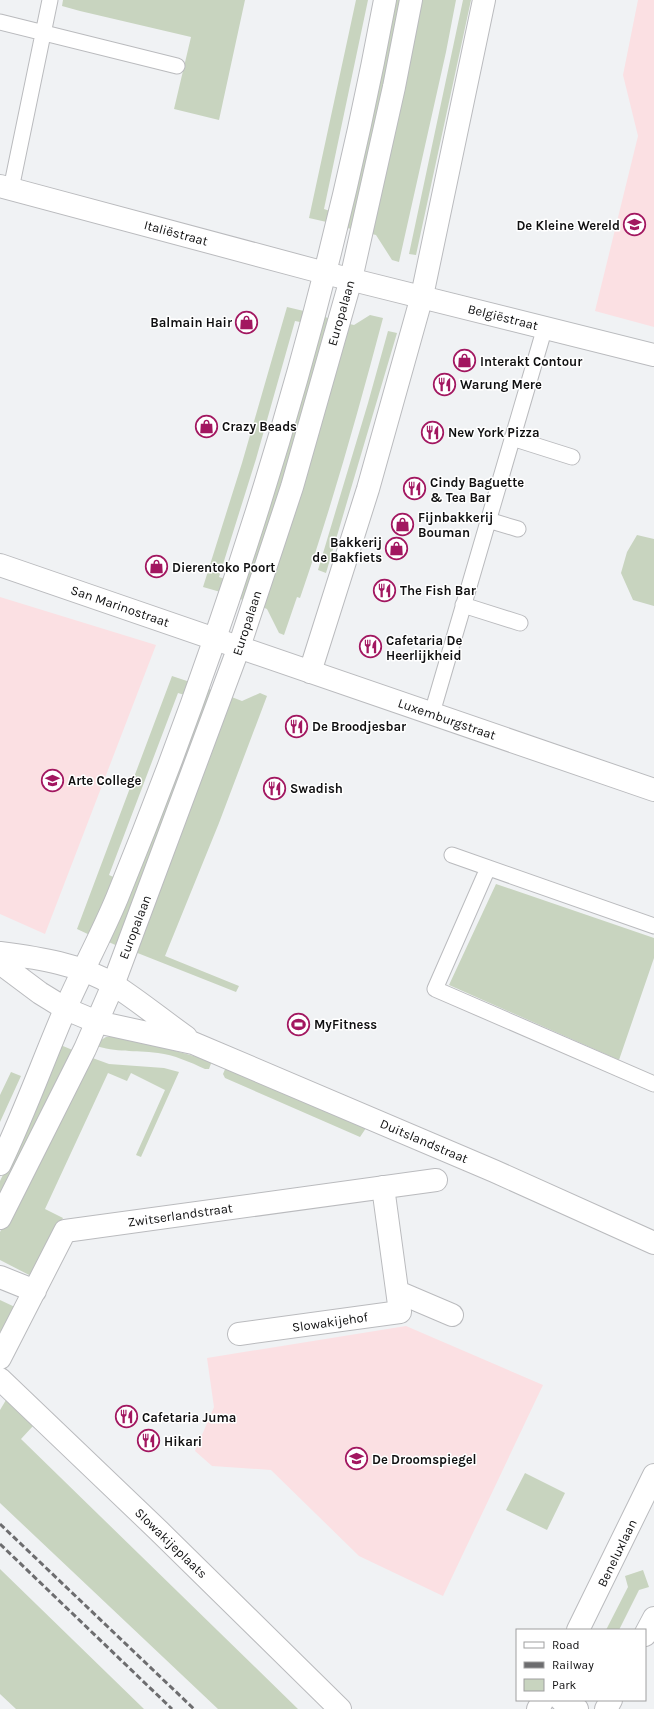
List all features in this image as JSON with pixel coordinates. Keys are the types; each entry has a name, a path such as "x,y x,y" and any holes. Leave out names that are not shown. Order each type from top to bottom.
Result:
{"street":[{"name":"Europalaan","path":"0,1164 22,1117 82,971 118,895 216,639 290,401 325,273 385,0"},
{"name":"Europalaan","path":"0,1218 76,1067 113,985 239,647 292,487 352,279 394,87 411,0"},
{"path":"310,672 368,489 422,296 484,0"},
{"name":"Italiëstraat","path":"6,188 352,279"},
{"name":"Belgiëstraat","path":"352,279 654,355"},
{"name":"San Marinostraat","path":"0,565 239,647"},
{"name":"Luxemburgstraat","path":"239,647 654,790"},
{"name":"Duitslandstraat","path":"0,953 42,959 82,971 113,985 193,1043"},
{"name":"Duitslandstraat","path":"0,963 29,986 66,1009 97,1022 193,1043 494,1171 654,1243"},
{"name":"Zwitserlandstraat","path":"0,1358 65,1231 436,1180"},
{"name":"Slowakijehof","path":"239,1334 400,1312 383,1187"},
{"path":"0,1277 35,1291"},
{"path":"398,1292 452,1315"},
{"name":"Slowakijeplaats","path":"0,1379 159,1531 340,1709"},
{"name":"Beneluxlaan","path":"578,1629 654,1475"},
{"path":"646,1633 654,1618"},
{"path":"563,1701 577,1709"}],"lane":[{"path":"6,188 44,33 50,0"},
{"path":"0,22 177,66"},
{"path":"432,713 545,327"},
{"path":"512,438 572,457"},
{"path":"488,520 518,529"},
{"path":"463,605 520,623"},
{"path":"452,855 654,926"},
{"path":"488,868 435,989 654,1084"}],"shaded area":[{"name":"De Kleine Wereld","path":"638,0 654,0 654,327 595,311 638,136 623,75"},
{"name":"Arte College","path":"0,597 156,645 45,934 0,914"},
{"name":"De Droomspiegel","path":"406,1326 543,1385 443,1596 359,1556 271,1470 212,1466 195,1451 214,1407 207,1358"}],"green space":[{"path":"63,0 245,0 219,120 174,109 191,37 62,6"},
{"path":"356,0 368,0 324,209 333,212 331,223 309,218"},
{"path":"392,0 405,0 356,230 343,227"},
{"path":"418,0 456,0 446,52 399,262 392,260 376,235 368,233"},
{"path":"463,0 471,0 416,255 409,254"},
{"path":"287,307 308,312 305,323 295,321 256,459 219,577 228,580 224,593 203,587 242,463"},
{"path":"320,315 333,320 248,602 235,597"},
{"path":"370,315 383,318 374,353 323,529 300,598 297,597 284,635 279,633 267,609 260,606 345,323 354,325"},
{"path":"388,331 397,333 326,573 318,570"},
{"path":"637,535 654,539 654,606 633,600 621,573 627,552"},
{"path":"172,676 193,683 188,696 178,693 109,875 118,879 92,936 77,929"},
{"path":"204,687 217,692 120,947 104,940"},
{"path":"260,693 267,696 219,823 165,956 239,986 236,992 135,952 229,696 242,701"},
{"path":"496,884 654,938 654,958 619,1060 449,985"},
{"path":"121,1036 212,1061 209,1069 205,1069 170,1055 102,1048 93,1045 106,1037"},
{"path":"58,1044 75,1051 0,1204 0,1181 36,1106"},
{"path":"87,1056 109,1064 164,1068 179,1072 141,1157 136,1155 165,1090 131,1073 127,1081 108,1073 45,1209 63,1218 33,1277 0,1260 0,1232"},
{"path":"226,1067 366,1128 360,1137 225,1078 223,1074"},
{"path":"11,1072 21,1076 0,1122 0,1095"},
{"path":"0,1300 17,1308 4,1333 0,1331"},
{"path":"6,1400 33,1426 21,1439 298,1709 218,1709 0,1503 0,1410"},
{"path":"525,1473 565,1493 547,1530 506,1510"},
{"path":"0,1569 144,1709 16,1709 0,1694"},
{"path":"643,1570 649,1587 639,1590 620,1629 607,1629 628,1587 625,1576"}],"railway":[{"path":"0,1524 194,1709"},
{"path":"0,1544 172,1709"}],"place":[{"name":"De Kleine Wereld","path":"635,225"},
{"name":"Balmain Hair","path":"247,322"},
{"name":"Interakt Contour","path":"464,361"},
{"name":"Warung Mere","path":"444,384"},
{"name":"Crazy Beads","path":"207,426"},
{"name":"New York Pizza","path":"432,432"},
{"name":"Cindy Baguette & Tea Bar","path":"415,489"},
{"name":"Fijnbakkerij Bouman","path":"402,524"},
{"name":"Bakkerij de Bakfiets","path":"397,549"},
{"name":"Dierentoko Poort","path":"156,567"},
{"name":"The Fish Bar","path":"384,590"},
{"name":"Cafetaria De Heerlijkheid","path":"370,647"},
{"name":"De Broodjesbar","path":"296,726"},
{"name":"Arte College","path":"52,780"},
{"name":"Swadish","path":"275,788"},
{"name":"MyFitness","path":"299,1024"},
{"name":"Cafetaria Juma","path":"126,1417"},
{"name":"Hikari","path":"148,1441"},
{"name":"De Droomspiegel","path":"356,1459"}]}
